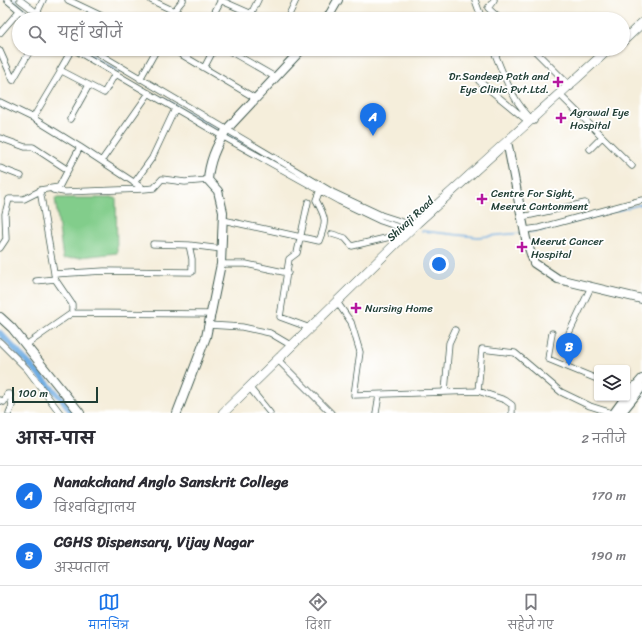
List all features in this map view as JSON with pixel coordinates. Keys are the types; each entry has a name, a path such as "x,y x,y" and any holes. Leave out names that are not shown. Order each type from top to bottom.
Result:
{"main road":[{"path":"630,31 642,20"},
{"path":"630,34 642,23"},
{"path":"596,63 602,56"},
{"name":"Shivaji Road","path":"228,413 250,389 312,330 413,229 605,56"},
{"path":"338,304 397,242 413,229"},
{"path":"279,361 292,346 312,330"},
{"path":"223,413 250,389"}],"street":[{"path":"7,0 21,12"},
{"path":"20,0 36,12"},
{"path":"37,12 43,0"},
{"path":"68,0 88,12"},
{"path":"151,0 174,11 183,0"},
{"path":"214,12 220,0 244,12"},
{"path":"254,12 258,0"},
{"path":"290,12 296,0"},
{"path":"332,12 338,0"},
{"path":"475,0 479,12"},
{"path":"492,12 488,8 494,0"},
{"path":"0,33 12,18"},
{"path":"0,51 12,80 27,56"},
{"path":"34,118 69,56"},
{"path":"85,56 175,109 224,133 334,193 413,229"},
{"path":"103,56 140,78 224,133 320,190 362,213 413,229"},
{"path":"140,78 152,56"},
{"path":"184,56 218,78 255,98"},
{"path":"204,68 210,56"},
{"path":"240,56 275,77"},
{"path":"177,413 206,337 212,314 221,264 223,212 218,191 208,180 208,169 224,133 295,56"},
{"path":"496,56 512,93 532,121"},
{"path":"540,56 570,86"},
{"path":"60,70 104,93 115,74"},
{"path":"478,81 532,121"},
{"path":"70,118 89,85"},
{"path":"102,160 149,94"},
{"path":"561,95 632,166"},
{"path":"0,102 34,118 102,160 144,189"},
{"path":"134,183 152,158 175,109"},
{"path":"590,149 602,137"},
{"path":"0,138 25,147 33,147 68,170"},
{"path":"507,144 525,233 534,263 558,279 642,299"},
{"path":"0,248 6,239 3,224 10,199 24,199 40,190 59,187 80,146"},
{"path":"0,168 20,176"},
{"path":"40,190 64,192 144,189 154,188 162,179 185,182 208,180"},
{"path":"40,190 54,277 72,304 72,313"},
{"path":"223,220 319,241 325,225 324,215 316,200 320,190"},
{"path":"525,233 642,200"},
{"path":"308,202 297,253 289,260 280,317 312,330"},
{"path":"522,217 585,203"},
{"path":"332,234 345,238 352,246 390,237 397,242"},
{"path":"153,244 189,245 222,249"},
{"path":"36,281 54,277 104,271 192,272 192,259 189,245"},
{"path":"221,264 246,264 288,273"},
{"path":"569,333 591,288"},
{"path":"338,304 351,322 360,352 354,395 478,391 505,400 512,405 512,413"},
{"path":"26,346 72,313 212,314"},
{"path":"0,317 12,328 80,413"},
{"path":"208,325 242,327 270,333 292,346"},
{"path":"445,392 449,342 455,330"},
{"path":"552,333 548,358 594,378"},
{"path":"0,342 27,369 60,413"},
{"path":"478,391 482,349 515,353 561,392 590,406 613,413 622,401"},
{"path":"279,361 332,413"},
{"path":"630,392 642,379"},
{"path":"621,413 642,387"},
{"path":"250,389 270,413"},
{"path":"0,400 4,402 7,394 10,394 12,406 9,413"},
{"path":"376,413 379,395"}],"green space":[{"path":"55,198 116,198 117,253 63,259"}],"waterway":[{"path":"14,0 29,12"},
{"path":"92,56 120,73"},
{"path":"161,97 222,132"},
{"path":"227,134 269,158"},
{"path":"528,232 540,231 642,204"},
{"path":"422,231 478,237 522,233"},
{"path":"0,333 63,400 72,413"}],"place":[{"name":"Dr.Sandeep Path and Eye Clinic Pvt.Ltd.","path":"558,82"},
{"name":"Agrawal Eye Hospital","path":"561,118"},
{"name":"Nanakchand Anglo Sanskrit College","path":"373,136"},
{"name":"Centre For Sight, Meerut Cantonment","path":"482,199"},
{"name":"Meerut Cancer Hospital","path":"522,247"},
{"name":"Nursing Home","path":"356,308"},
{"name":"CGHS Dispensary, Vijay Nagar","path":"569,366"}]}
